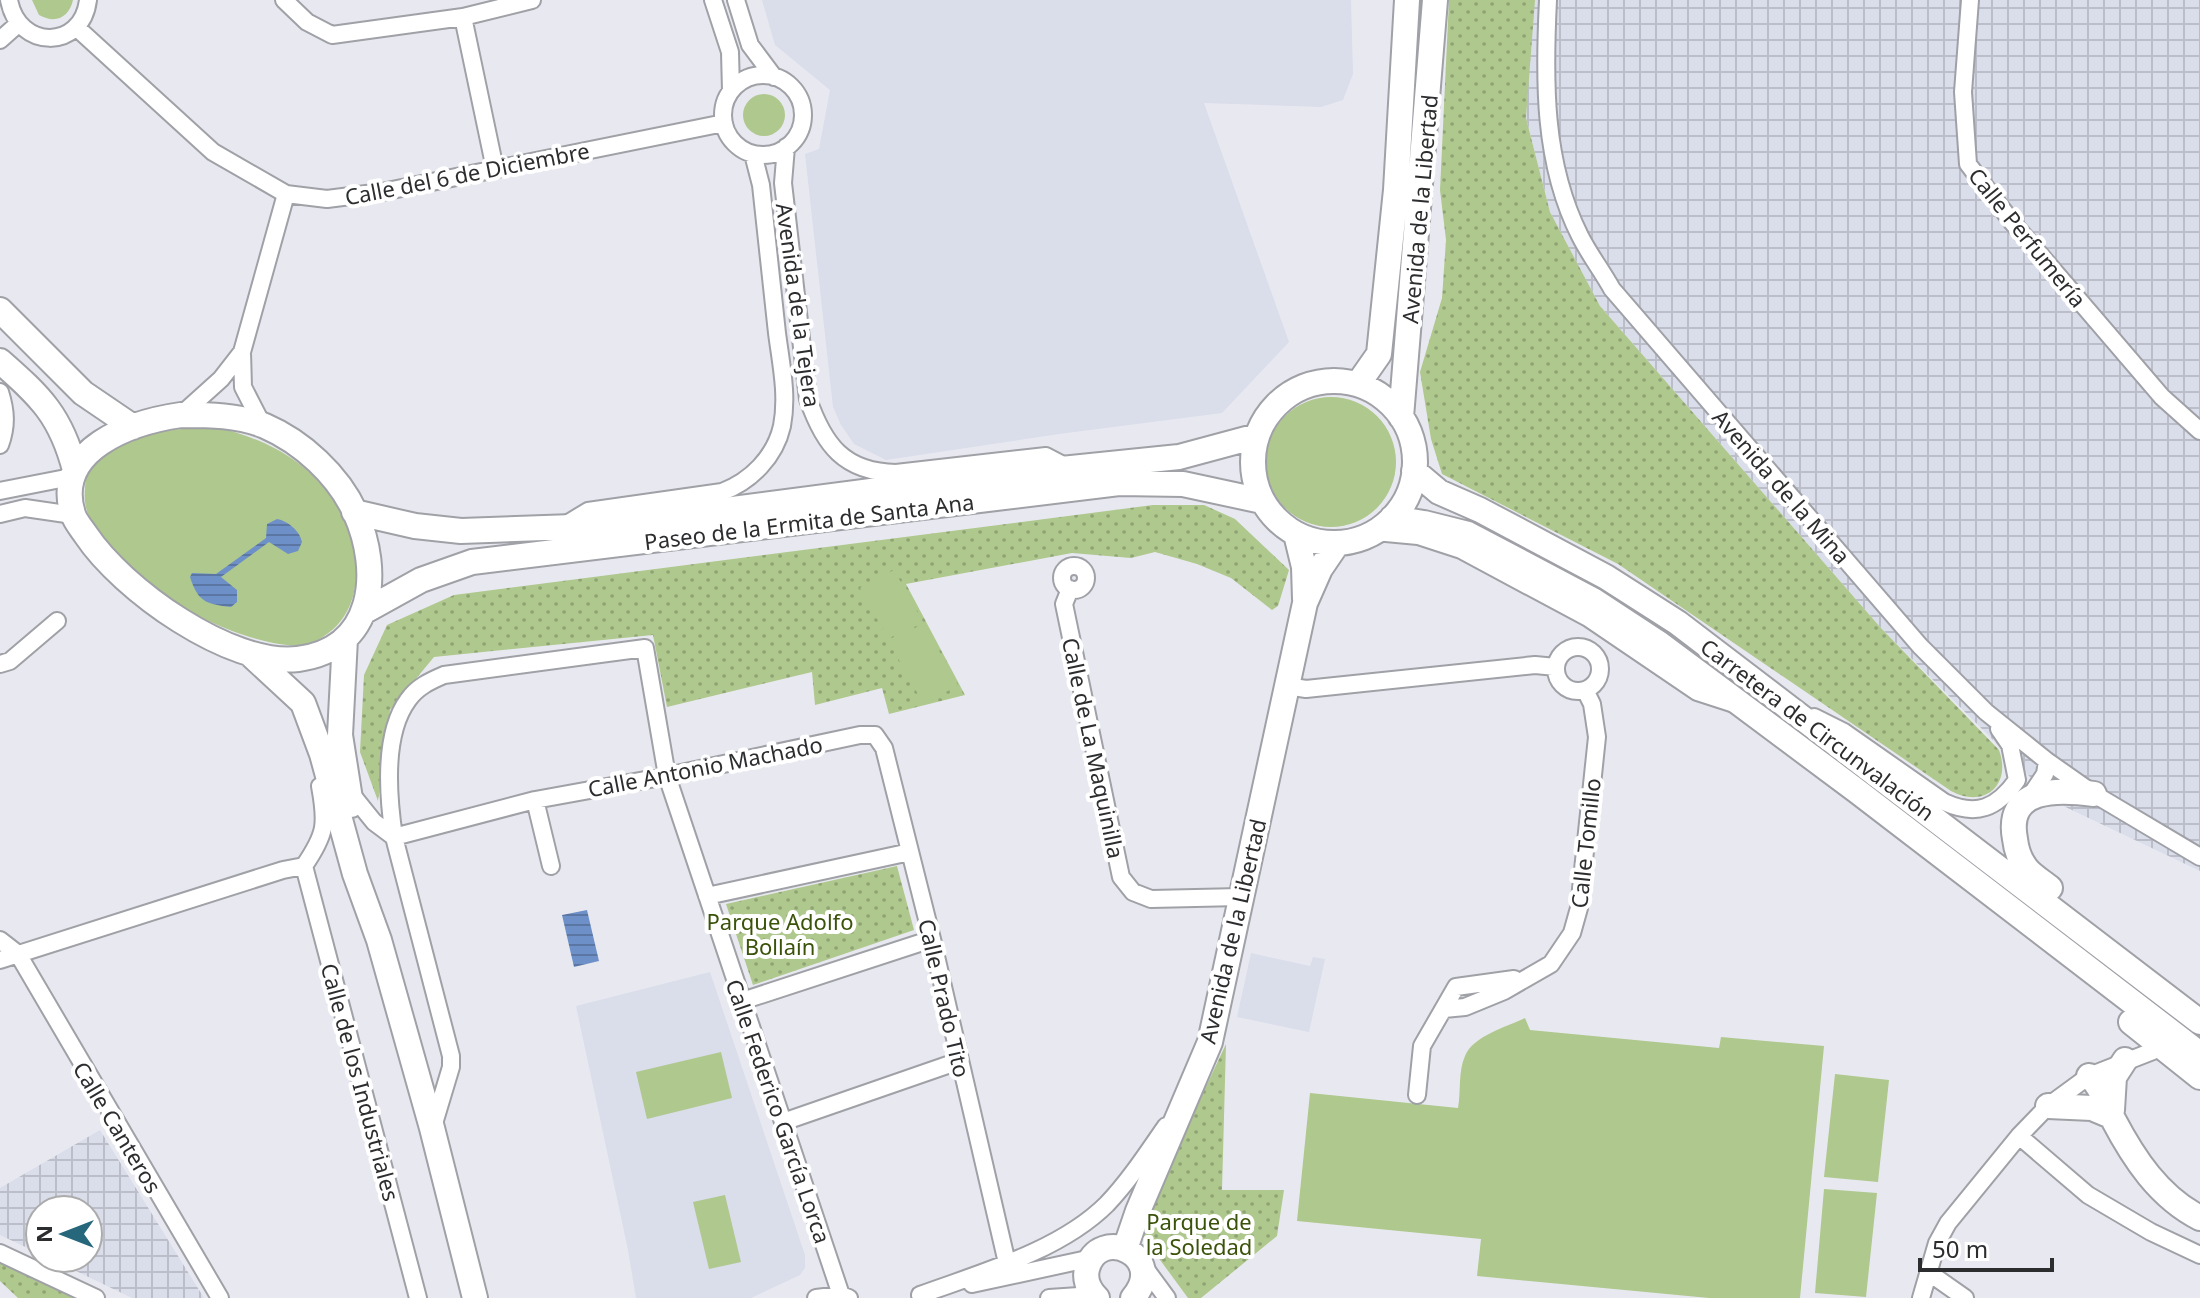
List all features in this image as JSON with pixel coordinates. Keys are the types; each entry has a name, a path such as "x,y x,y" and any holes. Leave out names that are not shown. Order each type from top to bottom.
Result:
{"main road":[{"name":"Avenida de la Libertad","path":"1358,384 1379,354 1396,190 1407,0"},
{"name":"Avenida de la Libertad","path":"1401,417 1435,0"},
{"path":"0,310 83,393 133,427"},
{"path":"0,361 55,416 68,443 73,474 73,515 100,556 144,596 197,630 248,653 296,659 324,653 345,639 365,611 368,562 354,512 338,486 314,458 284,435 262,424 221,415 181,415 133,427 111,435 92,449 73,474"},
{"path":"1336,381 1358,384 1375,392 1401,417 1413,443 1414,471 1403,504 1384,525 1363,538 1337,544 1309,540 1276,520 1262,501 1253,469 1257,436 1265,418 1295,390 1314,383 1336,381"},
{"name":"Paseo de la Ermita de Santa Ana","path":"354,512 415,526 461,531 602,526 971,478 1179,457 1257,436"},
{"name":"Carretera de Circunvalación","path":"1414,471 1439,492 1480,510 1606,577 1678,623 2200,1022"},
{"name":"Paseo de la Ermita de Santa Ana","path":"365,611 421,580 472,562 623,543 1119,483 1183,484 1262,501"},
{"name":"Carretera de Circunvalación","path":"1384,525 1424,523 1468,534 1593,600 1660,644 1857,791 2200,1054"},
{"name":"Avenida de la Libertad","path":"1296,534 1304,567 1305,603"},
{"name":"Avenida de la Libertad","path":"1133,1298 1142,1287 1144,1275 1133,1256 1138,1211 1210,1042 1305,603 1320,569 1337,544"},
{"path":"345,639 340,735 347,789 369,871 379,940"},
{"path":"248,653 303,703 322,754 432,1128 475,1298"},
{"path":"2094,794 2023,789 2013,829 2016,847 2026,869 2104,931 2162,994"},
{"path":"2044,936 2125,1018 2200,1077"},
{"path":"2111,1116 2114,1077 2125,1060"},
{"path":"2089,1076 2100,1086 2111,1116 2156,1186 2179,1207 2200,1218"},
{"path":"2048,1106 2092,1108 2111,1116"},
{"path":"1095,1297 1089,1289 1086,1273 1092,1258 1110,1247 1133,1256"}],"street":[{"path":"9,0 18,24 40,37 53,38 65,35 76,27 83,19 88,0"},
{"path":"284,0 307,22 332,35 463,17 532,0"},
{"path":"713,0 730,52 731,91"},
{"path":"736,0 750,45 774,77 792,87 802,106 801,126 797,136 786,147 776,153 753,154 734,143 724,123 726,101 731,91 750,77 774,77"},
{"name":"Avenida de la Mina","path":"1548,0 1546,111 1558,175 1580,235 1612,289 1920,646 1986,712 2094,794 2200,857"},
{"name":"Calle Perfumería","path":"1970,0 1963,92 1968,164 2012,222 2162,397 2200,431"},
{"path":"463,17 495,169"},
{"path":"0,40 18,24"},
{"name":"Calle del 6 de Diciembre","path":"76,27 213,152 286,194 327,199 382,192 724,123"},
{"name":"Avenida de la Tejera","path":"786,147 783,183 808,399 829,444 858,467 879,473 1046,456 1071,468"},
{"name":"Avenida de la Tejera","path":"560,528 588,511 722,492 742,485 771,451 782,427 784,382 761,185 753,154"},
{"path":"262,424 243,387 242,352 286,194"},
{"path":"181,415 221,379 242,352"},
{"path":"0,392 6,424 0,445"},
{"path":"0,491 73,474"},
{"path":"0,514 25,508 73,515"},
{"name":"Calle de La Maquinilla","path":"1070,589 1064,604 1121,877 1133,892 1151,899 1240,897"},
{"path":"0,664 10,661 57,621"},
{"name":"Calle Federico García Lorca","path":"394,837 389,807 392,743 398,718 408,699 423,685 444,675 645,648 667,776 845,1296"},
{"path":"1572,648 1589,650 1596,657 1600,673 1597,681 1585,690 1568,689 1561,683 1556,667 1559,659 1572,648"},
{"path":"1287,686 1306,689 1535,665 1556,667"},
{"name":"Calle Tomillo","path":"1417,1095 1422,1046 1456,987 1527,976 1551,964 1572,933 1579,908 1597,737 1592,704 1585,690"},
{"path":"1783,702 1844,732 1944,802 1959,809 1991,806 2023,789 2045,774 2047,761"},
{"path":"0,960 304,866 321,841 325,812 305,734 303,703"},
{"path":"1986,712 2010,745 2023,789"},
{"name":"Calle Antonio Machado","path":"394,837 535,800 860,735 875,735"},
{"name":"Calle Prado Tito","path":"875,735 884,748 932,939 1007,1263"},
{"path":"347,789 374,822 394,837 451,1056 451,1067 432,1128"},
{"path":"535,800 551,866"},
{"path":"707,896 910,852"},
{"name":"Calle de los Industriales","path":"304,866 418,1298"},
{"path":"742,1001 932,939"},
{"path":"0,940 18,954"},
{"name":"Calle Canteros","path":"18,954 220,1298"},
{"path":"1921,1298 1937,1243 1948,1223 2019,1136 2048,1106 2089,1076 2153,1051"},
{"path":"783,1122 959,1061"},
{"path":"914,1297 1007,1263 1066,1234 1106,1205 1184,1102"},
{"path":"2019,1136 2088,1195 2151,1232 2200,1255"},
{"path":"0,1253 96,1298"},
{"path":"1133,1256 1167,1298"},
{"path":"914,1297 1092,1258"},
{"path":"1928,1272 1965,1298"},
{"path":"816,1298 845,1296"},
{"path":"1049,1298 1095,1297"}],"shaded area":[{"path":"762,0 1351,0 1353,74 1343,100 1321,107 1204,103 1289,342 1222,413 886,460 854,444 833,407 805,154 819,149 830,90 775,45"},
{"path":"1533,0 2200,0 2200,871 2055,802 1880,627 1600,306 1550,212 1526,118"},
{"path":"1251,953 1310,966 1313,957 1325,959 1309,1032 1237,1017"},
{"path":"710,972 805,1255 805,1268 800,1275 751,1298 636,1298 576,1006"},
{"path":"100,1130 204,1298 132,1298 82,1274 104,1274 104,1194 24,1194 24,1246 0,1235 0,1188"}],"green space":[{"path":"32,0 73,0 65,15 50,19 39,15"},
{"path":"1449,0 1535,0 1526,118 1550,212 1600,306 1880,627 1999,750 2002,774 1992,790 1974,797 1951,791 1618,564 1442,474 1431,439 1420,372 1442,298 1446,240 1440,190"},
{"path":"764,94 779,100 785,115 779,130 764,136 749,130 743,115 749,100"},
{"path":"1331,397 1356,402 1377,416 1391,437 1396,462 1391,487 1377,508 1356,522 1331,527 1306,522 1285,508 1271,487 1266,462 1271,437 1285,416 1306,402"},
{"path":"216,427 250,437 295,461 320,484 342,514 354,550 355,588 341,621 318,640 303,645 287,645 260,640 203,618 149,584 125,564 105,542 88,515 85,488 90,470 101,456 117,445 179,429"},
{"path":"1153,505 1204,505 1235,519 1289,570 1278,606 1272,610 1231,578 1155,552 1131,558 1072,553 906,584 965,695 889,714 882,688 815,705 812,672 667,707 653,635 434,657 390,710 378,801 360,752 364,675 387,625 454,595"},
{"path":"894,570 922,620 888,639 860,588"},
{"path":"924,623 958,685 924,705 889,642"},
{"name":"Parque Adolfo Bollaín","path":"897,866 914,930 753,985 726,904"},
{"path":"1525,1018 1530,1030 1719,1048 1721,1037 1824,1046 1800,1298 1709,1298 1477,1276 1481,1239 1297,1221 1310,1093 1458,1108 1461,1068 1469,1049 1491,1033"},
{"name":"Parque de la Soledad","path":"1226,1044 1222,1190 1284,1190 1277,1236 1201,1298 1188,1298 1141,1234 1164,1176"},
{"path":"721,1052 732,1098 647,1119 636,1072"},
{"path":"1835,1074 1889,1080 1878,1182 1824,1177"},
{"path":"1824,1189 1877,1193 1866,1297 1815,1293"},
{"path":"725,1195 741,1262 709,1269 693,1202"},
{"path":"0,1263 75,1298 18,1298 0,1281"}],"water":[{"path":"277,519 289,524 299,534 302,542 298,551 288,554 269,542 221,577 237,590 237,602 231,607 215,605 200,597 190,577 192,573 216,574 266,538 267,524"},
{"path":"587,910 599,961 574,967 562,915"}]}
